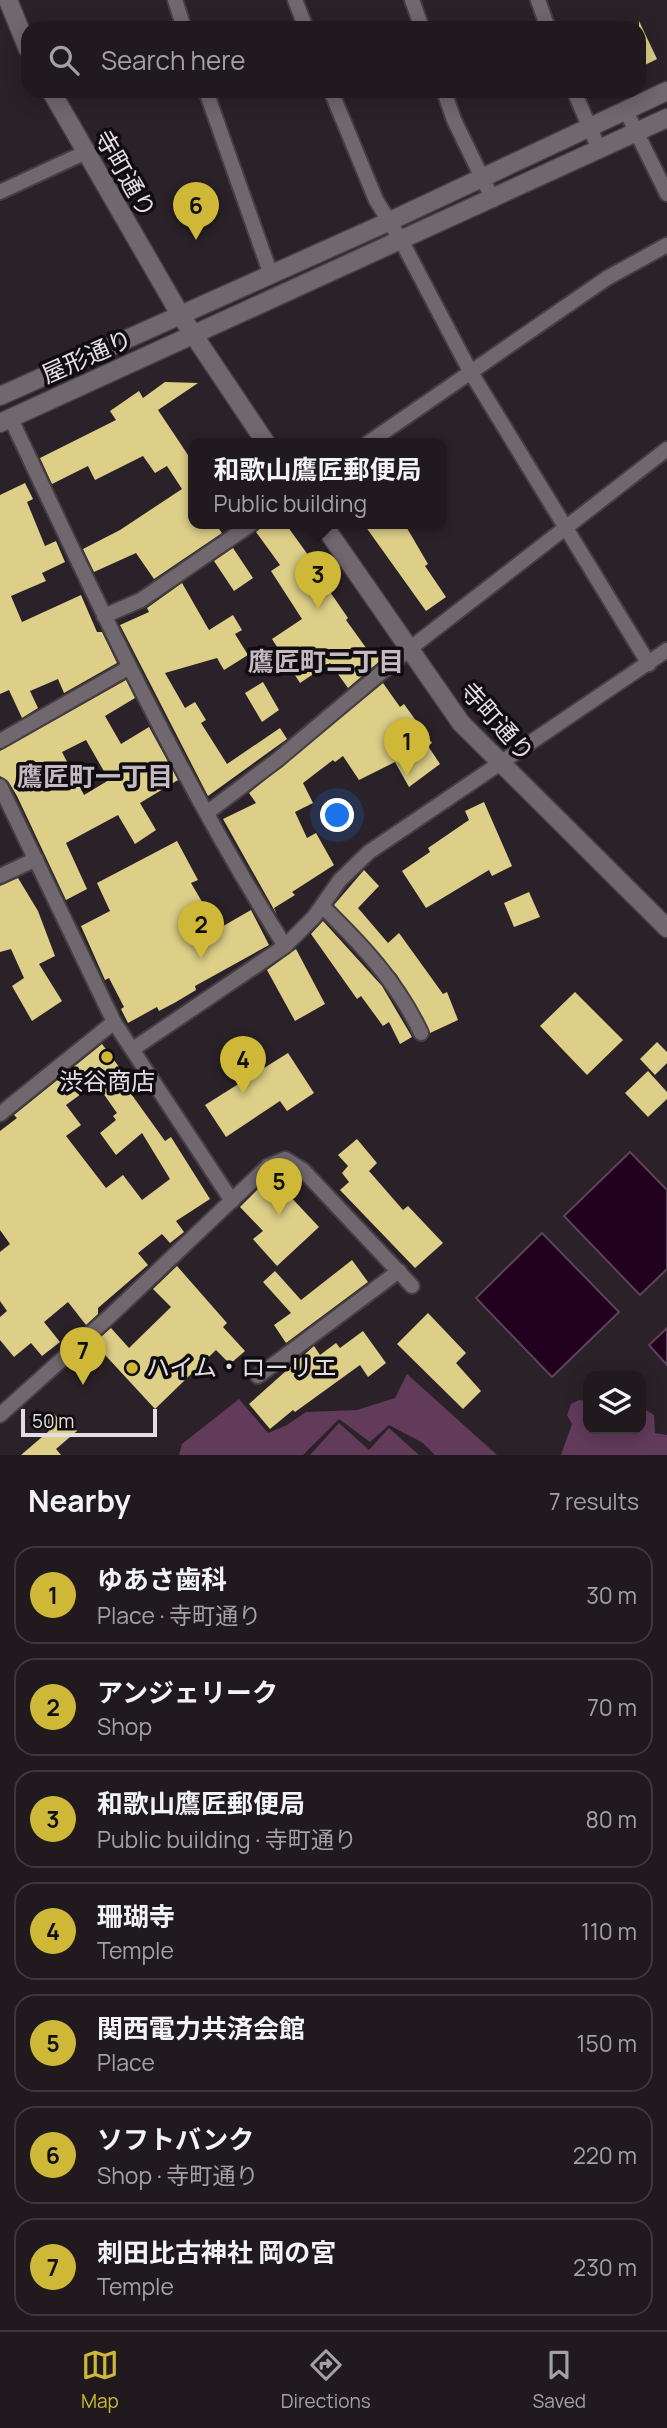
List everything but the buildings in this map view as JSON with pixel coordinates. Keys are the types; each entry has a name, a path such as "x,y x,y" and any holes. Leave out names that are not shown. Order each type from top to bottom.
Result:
{"street":[{"path":"8,0 21,32"},
{"path":"174,0 182,21"},
{"path":"295,0 303,21"},
{"path":"412,0 420,21"},
{"path":"538,0 546,21"},
{"name":"屋形通り","path":"0,396 388,222 667,91"},
{"name":"寺町通り","path":"55,98 84,153 194,337"},
{"path":"208,98 271,275"},
{"path":"334,98 376,200 402,242 470,372 649,664"},
{"path":"447,98 493,200"},
{"path":"577,98 600,149"},
{"path":"626,111 667,194"},
{"name":"屋形通り","path":"5,421 402,242 667,118"},
{"path":"0,192 84,153"},
{"path":"375,438 607,278 667,245"},
{"path":"194,337 264,438"},
{"path":"5,421 128,668 245,883 285,946"},
{"path":"208,812 277,760 408,650 667,449"},
{"path":"104,616 141,600 244,529"},
{"name":"寺町通り","path":"325,529 461,723 499,764 667,928"},
{"path":"133,1049 285,946 322,906 340,880 369,852 667,650"},
{"path":"0,741 128,668"},
{"path":"0,786 114,1022 232,1201"},
{"path":"0,876 36,859"},
{"path":"322,906 366,948 407,1005 421,1033"},
{"path":"0,1114 114,1022"},
{"path":"0,1415 268,1166 285,1159 303,1170 412,1286"},
{"path":"258,1376 399,1271"}],"shaded area":[{"path":"630,1152 667,1190 667,1269 640,1295 564,1216"},
{"path":"542,1233 619,1312 552,1377 476,1298"},
{"path":"667,1328 667,1365 649,1345"},
{"path":"407,1374 497,1455 435,1455 423,1443 389,1425 370,1442 339,1419 303,1455 179,1455 182,1444 239,1399 268,1433 287,1425 306,1412 357,1410 395,1398"},
{"path":"583,1400 583,1434 646,1434 646,1410 654,1415 655,1433 667,1435 667,1455 561,1455 572,1424 567,1415 571,1404"},
{"path":"339,1423 369,1450 389,1428 419,1455 310,1455"}],"place":[{"name":"ソフトバンク","path":"196,240"},
{"name":"和歌山鷹匠郵便局","path":"318,609"},
{"name":"ゆあさ歯科","path":"407,776"},
{"name":"アンジェリーク","path":"201,959"},
{"name":"渋谷商店","path":"107,1057"},
{"name":"珊瑚寺","path":"243,1094"},
{"name":"関西電力共済会館","path":"279,1216"},
{"name":"ハイム・ローリエ","path":"132,1368"},
{"name":"刺田比古神社 岡の宮","path":"83,1385"}],"district":[{"name":"鷹匠町二丁目","path":"326,662"},
{"name":"鷹匠町一丁目","path":"95,777"}]}
